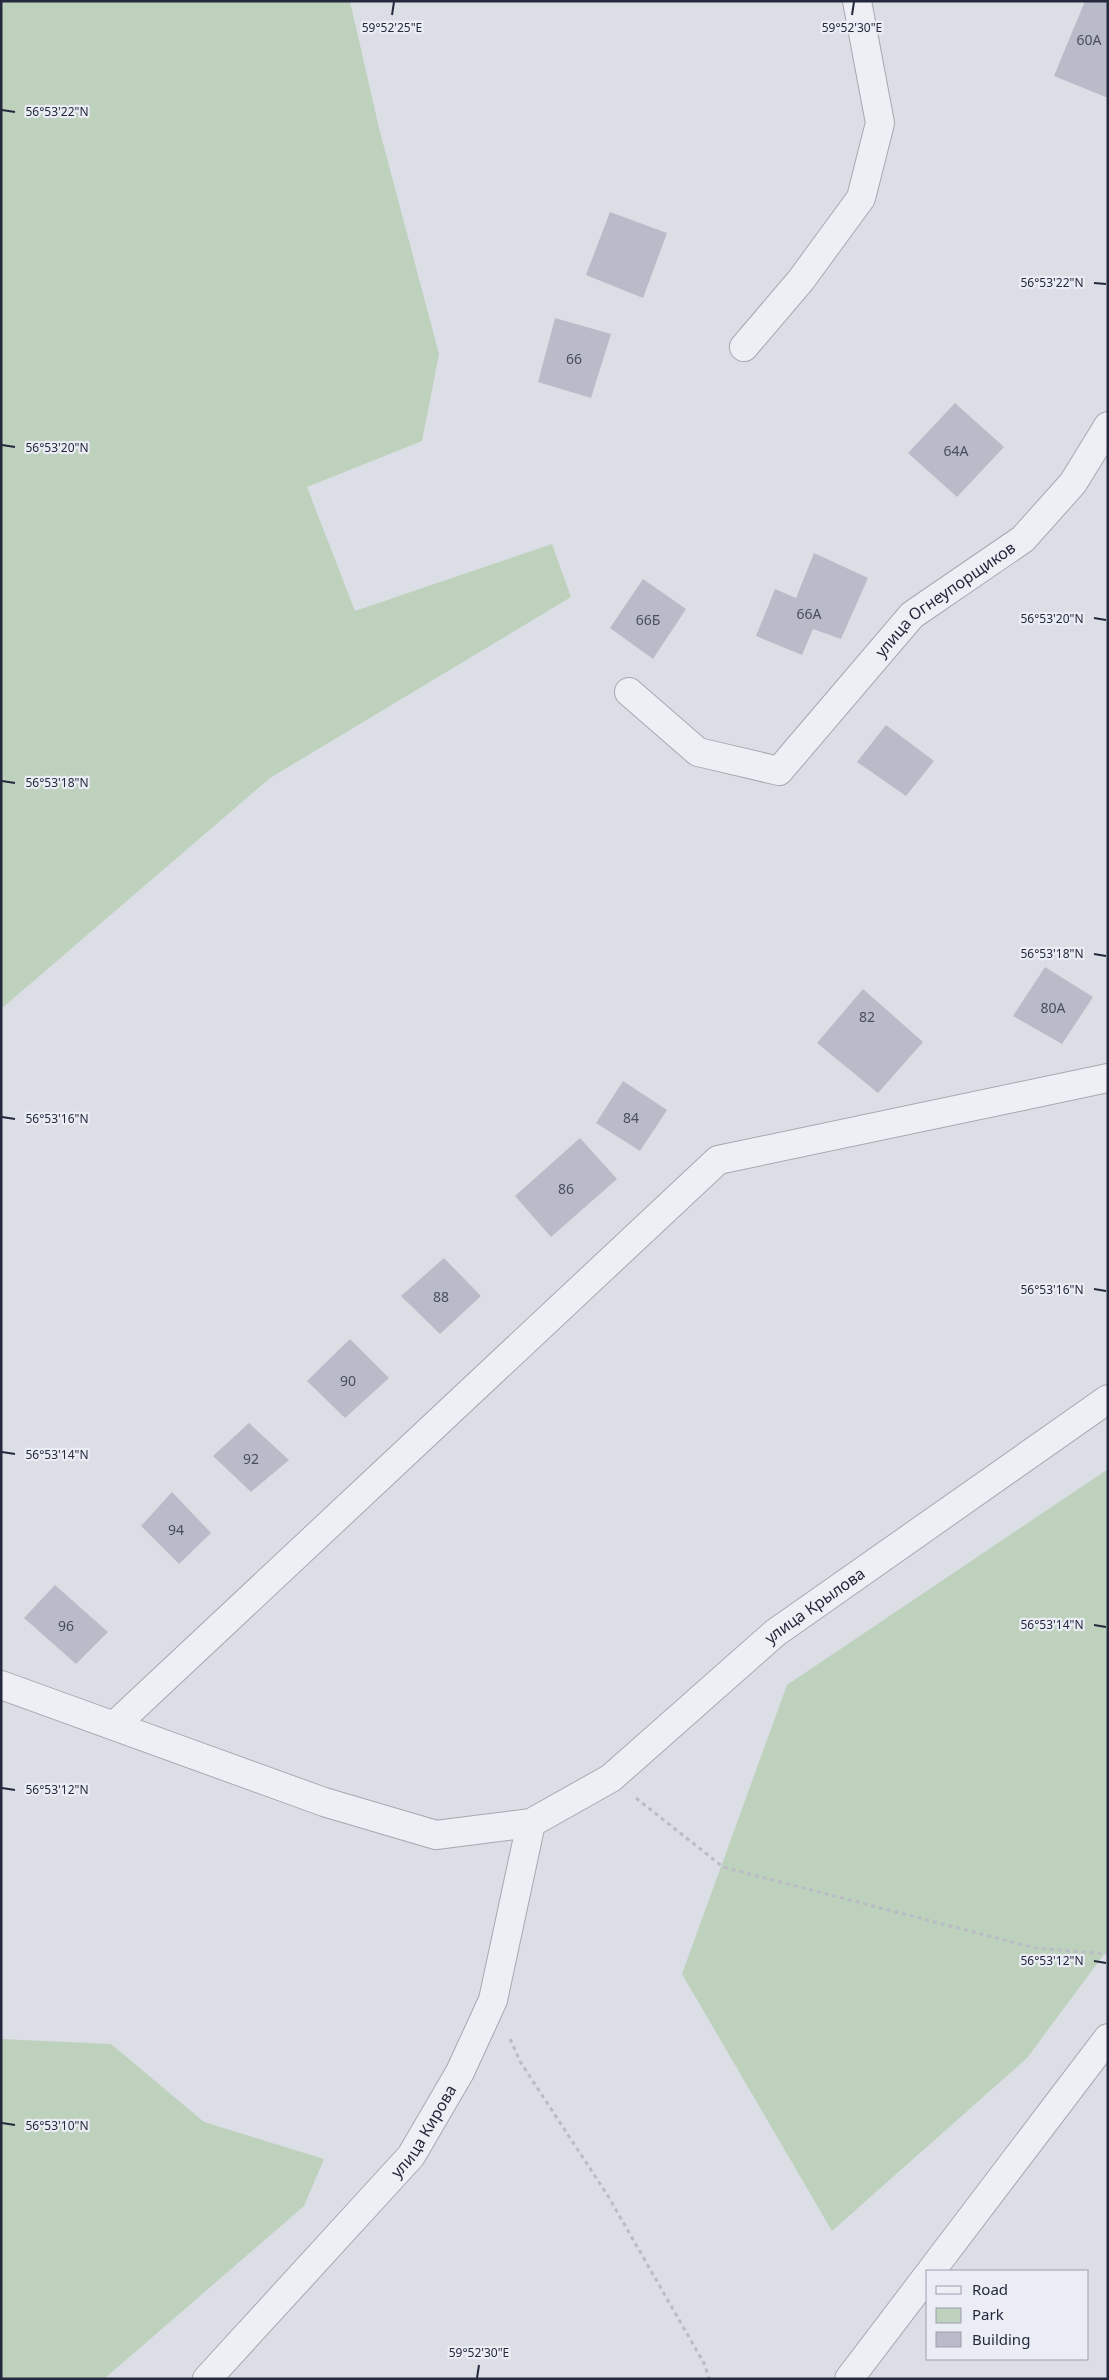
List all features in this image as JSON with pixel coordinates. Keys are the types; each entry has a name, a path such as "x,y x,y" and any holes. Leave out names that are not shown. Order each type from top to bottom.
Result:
{"street":[{"path":"744,347 801,280 861,198 880,123 857,1"},
{"name":"улица Огнеупорщиков","path":"629,692 698,752 779,771 912,615 1023,539 1073,483 1108,426"},
{"path":"115,1725 718,1160 1108,1078"},
{"name":"улица Крылова","path":"532,1823 611,1778 775,1633 1108,1399"},
{"path":"1,1685 324,1802 436,1835 532,1823"},
{"name":"улица Кирова","path":"207,2379 411,2156 460,2072 493,2000 532,1823"},
{"path":"932,2270 1108,2038"},
{"path":"849,2379 926,2278"}],"path":[{"path":"611,1778 723,1867 1035,1948 1108,1954"},
{"path":"493,2000 521,2063 608,2196 705,2365 709,2379"}],"green space":[{"path":"1,1 350,1 379,128 439,354 422,441 307,487 355,611 552,544 571,597 270,778 1,1009"},
{"path":"1108,1469 1108,1949 1027,2058 832,2231 682,1974 787,1685"},
{"path":"1,2039 111,2044 204,2122 324,2159 304,2206 104,2379 1,2379"}],"building":[{"path":"1085,1 1108,1 1108,98 1054,76"},
{"path":"610,212 667,233 643,298 586,275"},
{"path":"555,318 611,334 591,398 538,382"},
{"path":"955,403 1004,447 957,497 908,453"},
{"path":"814,553 868,578 841,639 813,629 802,655 756,636 775,589 796,598"},
{"path":"643,579 686,609 653,659 610,628"},
{"path":"886,725 934,761 906,796 857,762"},
{"path":"1045,967 1093,997 1062,1044 1013,1016"},
{"path":"863,989 923,1042 878,1093 817,1043"},
{"path":"623,1081 667,1110 640,1151 596,1123"},
{"path":"580,1138 617,1179 551,1237 515,1196"},
{"path":"444,1258 481,1296 440,1334 401,1296"},
{"path":"350,1339 389,1378 345,1418 307,1381"},
{"path":"249,1423 289,1460 251,1492 213,1456"},
{"path":"172,1492 211,1533 179,1564 141,1526"},
{"path":"55,1585 108,1632 76,1664 24,1618"}]}
